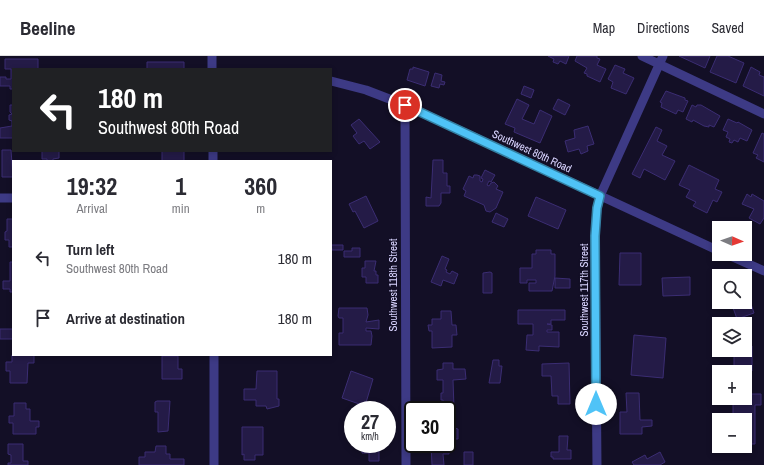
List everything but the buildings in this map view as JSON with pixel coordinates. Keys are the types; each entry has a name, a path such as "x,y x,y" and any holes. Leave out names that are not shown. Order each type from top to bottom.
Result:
{"street":[{"path":"212,56 212,68"},
{"path":"642,56 661,60 764,114"},
{"name":"Southwest 117th Street","path":"597,465 595,236 597,208 600,196 661,60"},
{"name":"Southwest 80th Road","path":"332,82 366,90 405,105 712,248"},
{"name":"Southwest 118th Street","path":"405,105 406,465"},
{"path":"0,198 12,198"},
{"path":"742,261 764,271"},
{"path":"214,356 214,465"}],"route":[{"path":"405,105 600,196 597,208 595,236 596,404"}]}
